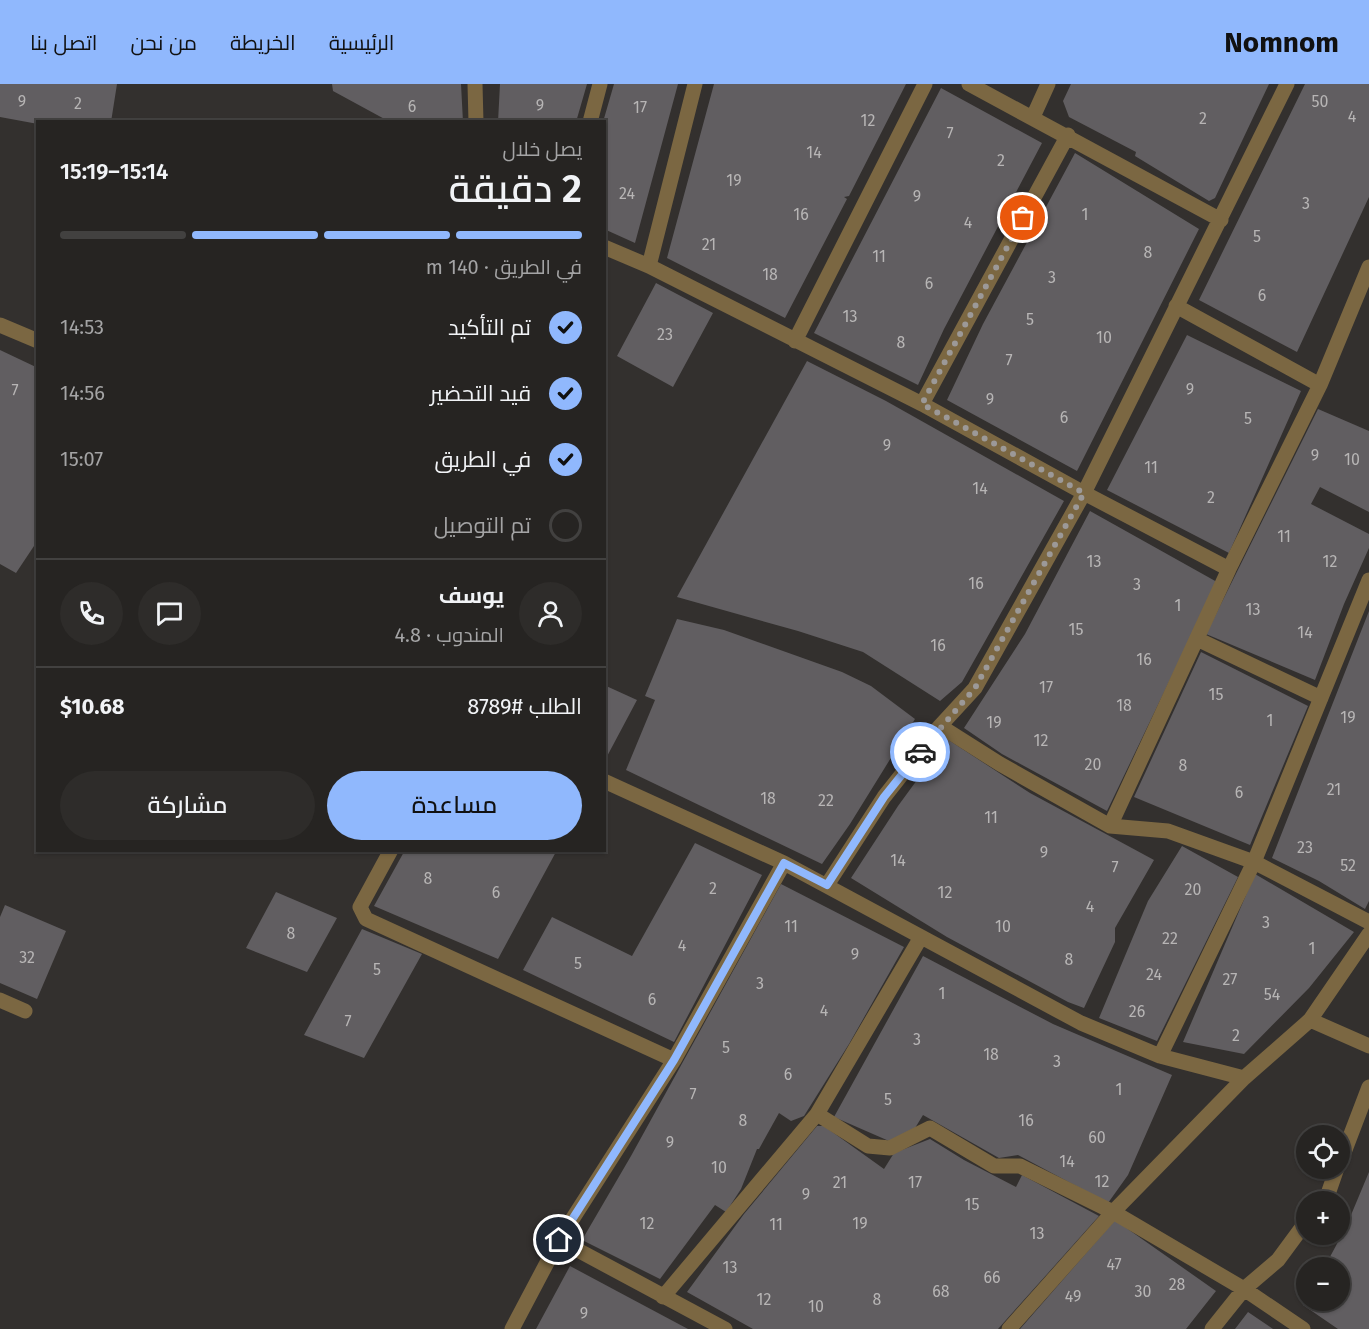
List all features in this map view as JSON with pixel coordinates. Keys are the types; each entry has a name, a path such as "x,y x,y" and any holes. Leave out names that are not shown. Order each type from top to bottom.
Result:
{"street":[{"path":"475,84 476,120"},
{"path":"591,120 600,84"},
{"path":"649,266 695,84"},
{"path":"795,341 925,84"},
{"path":"969,84 1068,135 1221,220"},
{"path":"1033,117 1048,84"},
{"path":"827,885 884,797 940,726 975,688 1084,493 1287,84"},
{"path":"922,404 1068,135"},
{"path":"606,248 649,266 922,404 1229,569"},
{"path":"1110,826 1229,569 1320,385 1369,267"},
{"path":"1176,306 1320,385"},
{"path":"0,325 36,340"},
{"path":"1160,1056 1254,862 1369,580"},
{"path":"1197,639 1321,698"},
{"path":"940,726 1000,764 1110,826 1168,831 1254,862 1369,922"},
{"path":"606,782 784,863 1081,1023 1160,1056 1244,1078"},
{"path":"390,852 360,907 366,919 674,1060"},
{"path":"512,1329 559,1240 674,1060 784,863"},
{"path":"1009,1329 1113,1212 1244,1078 1310,1020 1369,934"},
{"path":"663,1297 817,1114 921,937"},
{"path":"0,1000 26,1011"},
{"path":"1310,1020 1369,1046"},
{"path":"1350,1137 1369,1087"},
{"path":"817,1114 868,1146 890,1148 930,1128 994,1166 1020,1166 1113,1212 1244,1289 1303,1329"},
{"path":"1212,1329 1244,1289 1278,1260 1296,1236"},
{"path":"559,1240 725,1329"}],"building":[{"path":"0,84 117,84 111,120 36,120 36,124 0,117"},
{"path":"332,84 461,84 463,120 386,120 333,91"},
{"path":"500,84 587,84 577,120 498,120"},
{"path":"614,84 678,84 635,243 606,230 606,120 604,120"},
{"path":"714,84 906,84 849,196 844,197 847,199 785,318 667,258"},
{"path":"1071,84 1269,84 1215,198 1209,201 1135,156 1136,152 1069,117 1063,101"},
{"path":"1305,84 1369,84 1369,197 1297,352 1199,300"},
{"path":"941,88 1042,143 944,329 918,385 814,333"},
{"path":"1075,153 1199,229 1077,471 947,400 983,324"},
{"path":"656,283 713,313 673,387 617,356"},
{"path":"1187,335 1301,391 1229,553 1107,490"},
{"path":"0,350 36,367 36,543 16,573 0,564"},
{"path":"807,361 886,401 1064,501 962,682 940,701 863,652 677,597"},
{"path":"1318,409 1369,431 1369,512 1320,487 1311,504 1369,534 1369,548 1344,604 1315,680 1206,634"},
{"path":"1090,511 1217,582 1107,811 1002,754 964,728 1025,634"},
{"path":"1369,611 1369,901 1365,909 1319,881 1272,858"},
{"path":"677,619 724,630 842,672 871,686 915,719 850,824 822,864 626,770 655,700 645,696"},
{"path":"1201,652 1308,706 1250,845 1134,797"},
{"path":"606,686 637,700 606,758"},
{"path":"947,739 1030,793 1154,860 1115,928 1115,942 1084,1008 1068,1002 947,937 851,878 898,806"},
{"path":"695,843 762,875 674,1042 523,970 552,917 632,956"},
{"path":"1182,846 1238,877 1157,1041 1099,1018 1148,901"},
{"path":"404,852 556,852 498,959 374,906"},
{"path":"1255,874 1354,932 1309,988 1244,1054 1183,1042"},
{"path":"781,884 904,947 849,1044 804,1116 791,1121 779,1113 757,1149 741,1189 726,1212 715,1205 660,1279 582,1240"},
{"path":"276,892 337,918 307,972 246,948"},
{"path":"5,905 66,931 37,999 0,983 0,917"},
{"path":"362,929 422,954 364,1058 304,1035"},
{"path":"923,956 1053,1024 1172,1075 1128,1175 1108,1203 1018,1155 999,1158 923,1115 912,1133 889,1141 834,1117"},
{"path":"817,1126 824,1126 884,1169 894,1153 930,1139 1016,1187 1022,1175 1099,1216 998,1329 753,1329 687,1292 744,1214"},
{"path":"1369,1172 1369,1329 1338,1329 1312,1311 1350,1311 1350,1257 1330,1257 1336,1245 1350,1245 1350,1217"},
{"path":"1115,1220 1216,1291 1186,1329 1020,1329"},
{"path":"570,1266 628,1297 688,1329 536,1329"},
{"path":"1248,1312 1273,1329 1235,1329"}],"way so far":[{"path":"920,752 975,688 1084,493 922,404 1023,218"}],"route":[{"path":"559,1240 674,1060 784,863 827,885 884,797 920,752"}]}
